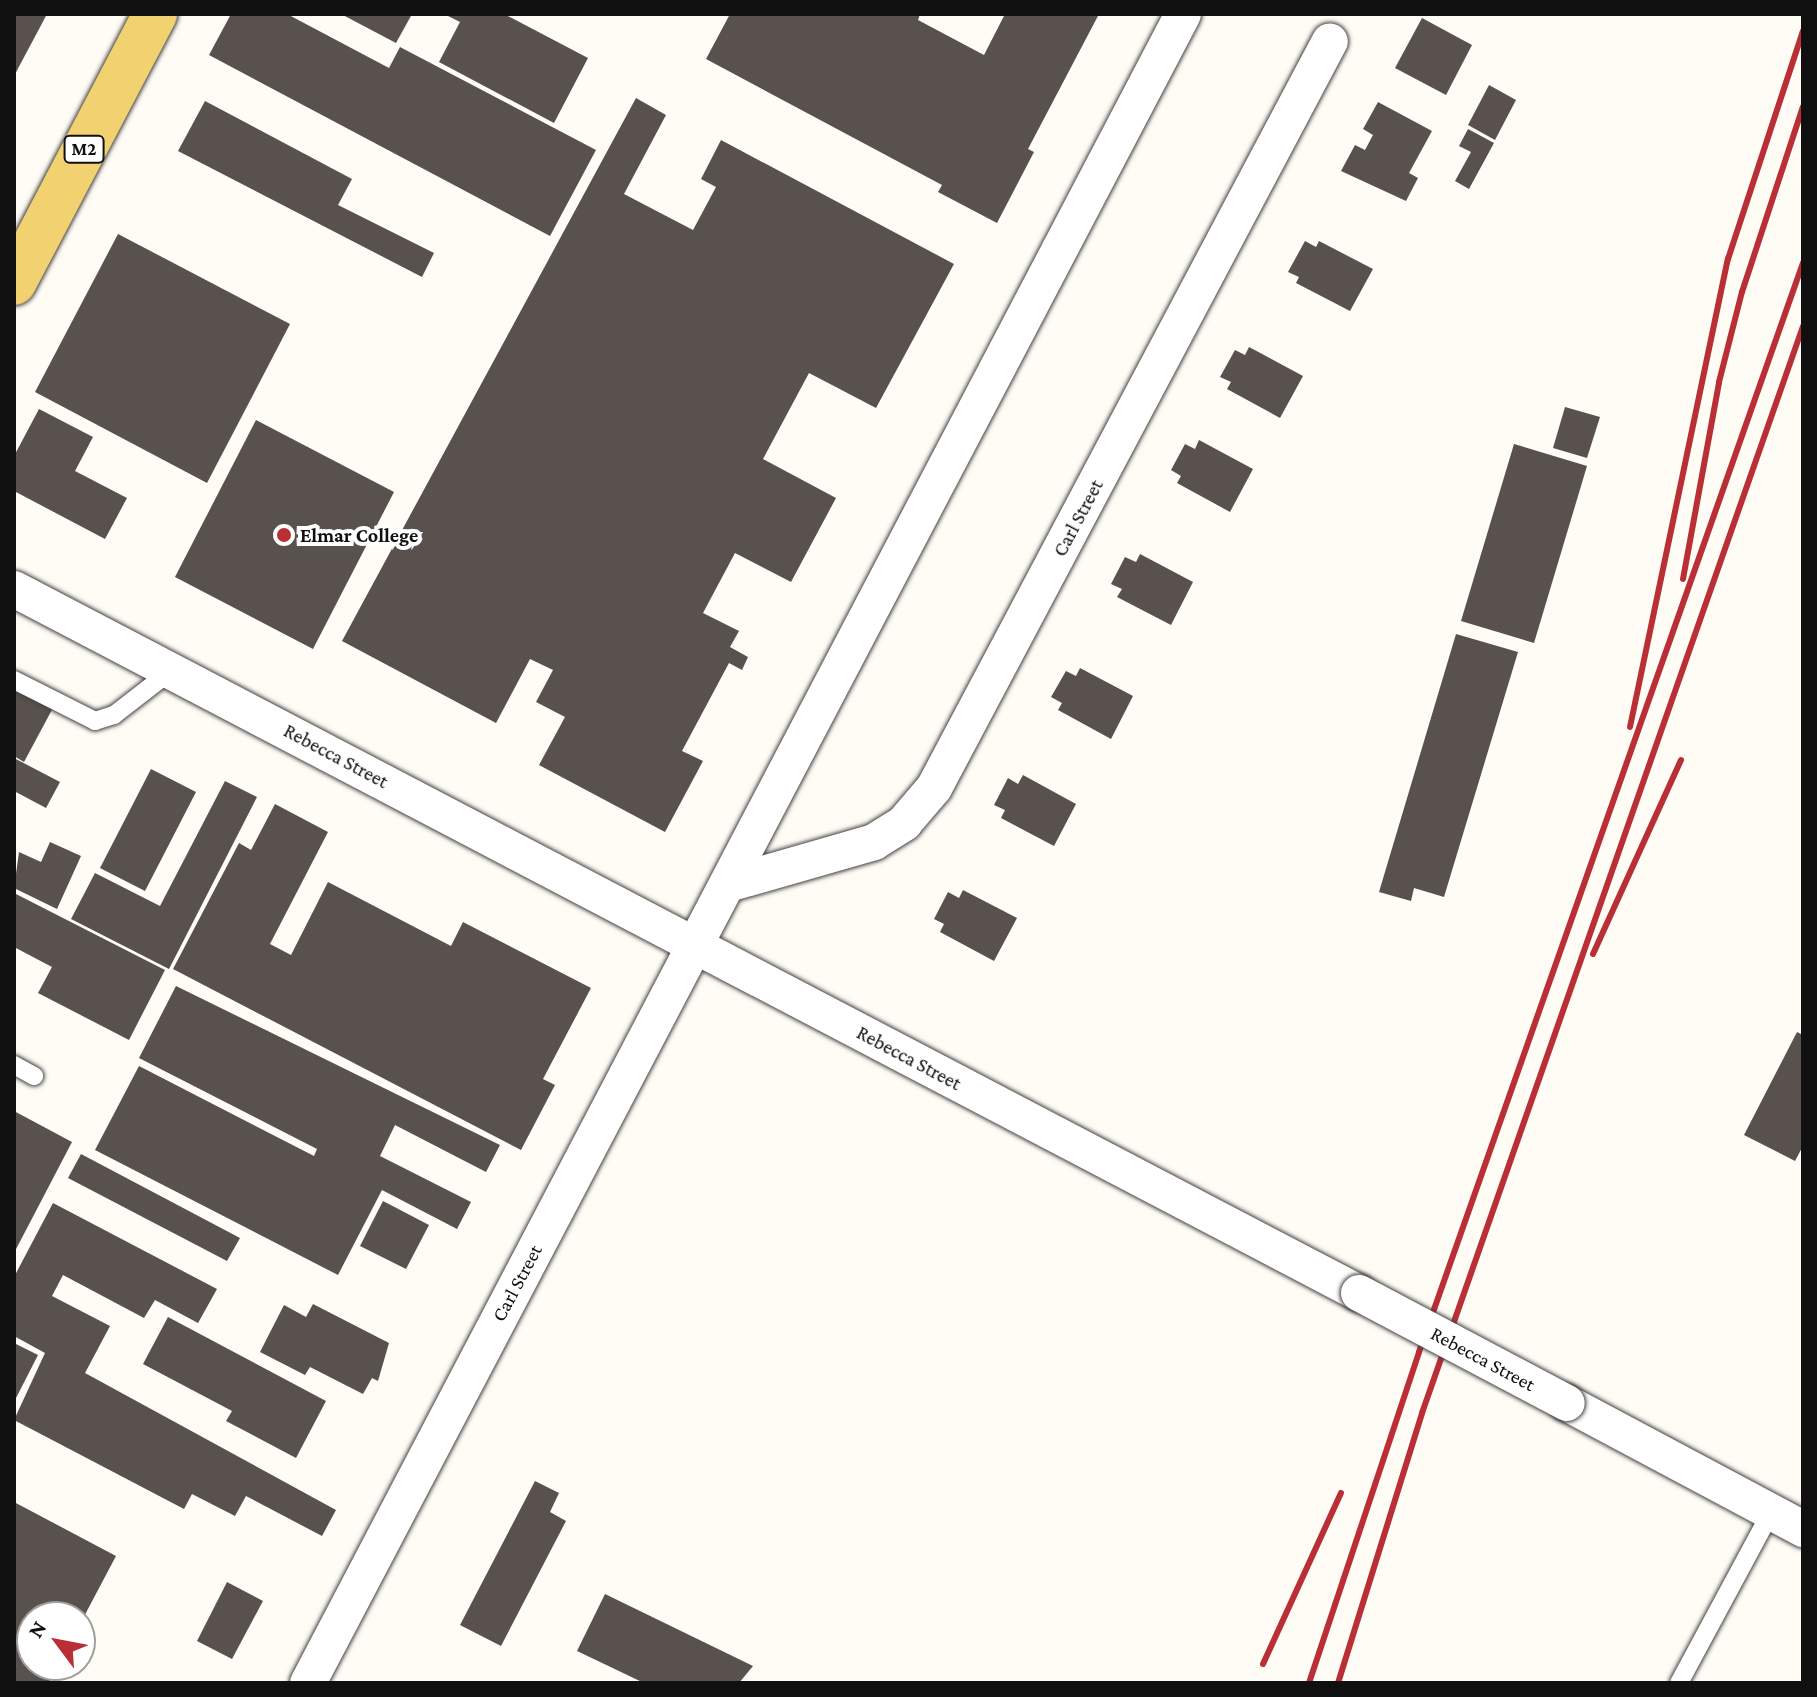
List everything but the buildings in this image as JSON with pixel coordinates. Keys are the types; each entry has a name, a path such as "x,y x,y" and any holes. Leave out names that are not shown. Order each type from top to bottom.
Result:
{"main road":[{"name":"M2","path":"14,283 155,14"}],"street":[{"name":"Carl Street","path":"308,1683 1183,14"},
{"name":"Carl Street","path":"728,884 874,842 904,823 934,788 1330,41"},
{"name":"Rebecca Street","path":"14,589 1803,1529"}],"lane":[{"path":"14,680 95,721 114,715 172,670"},
{"path":"14,1065 34,1076"},
{"path":"1679,1683 1771,1512"}],"railway":[{"path":"1630,727 1728,259 1803,31"},
{"path":"1683,579 1719,382 1742,292 1803,107"},
{"path":"1309,1683 1419,1352 1803,263"},
{"path":"1338,1683 1422,1413 1803,326"},
{"path":"1593,954 1681,760"},
{"path":"1263,1664 1341,1493"}],"place":[{"name":"Elmar College","path":"284,535"}]}
